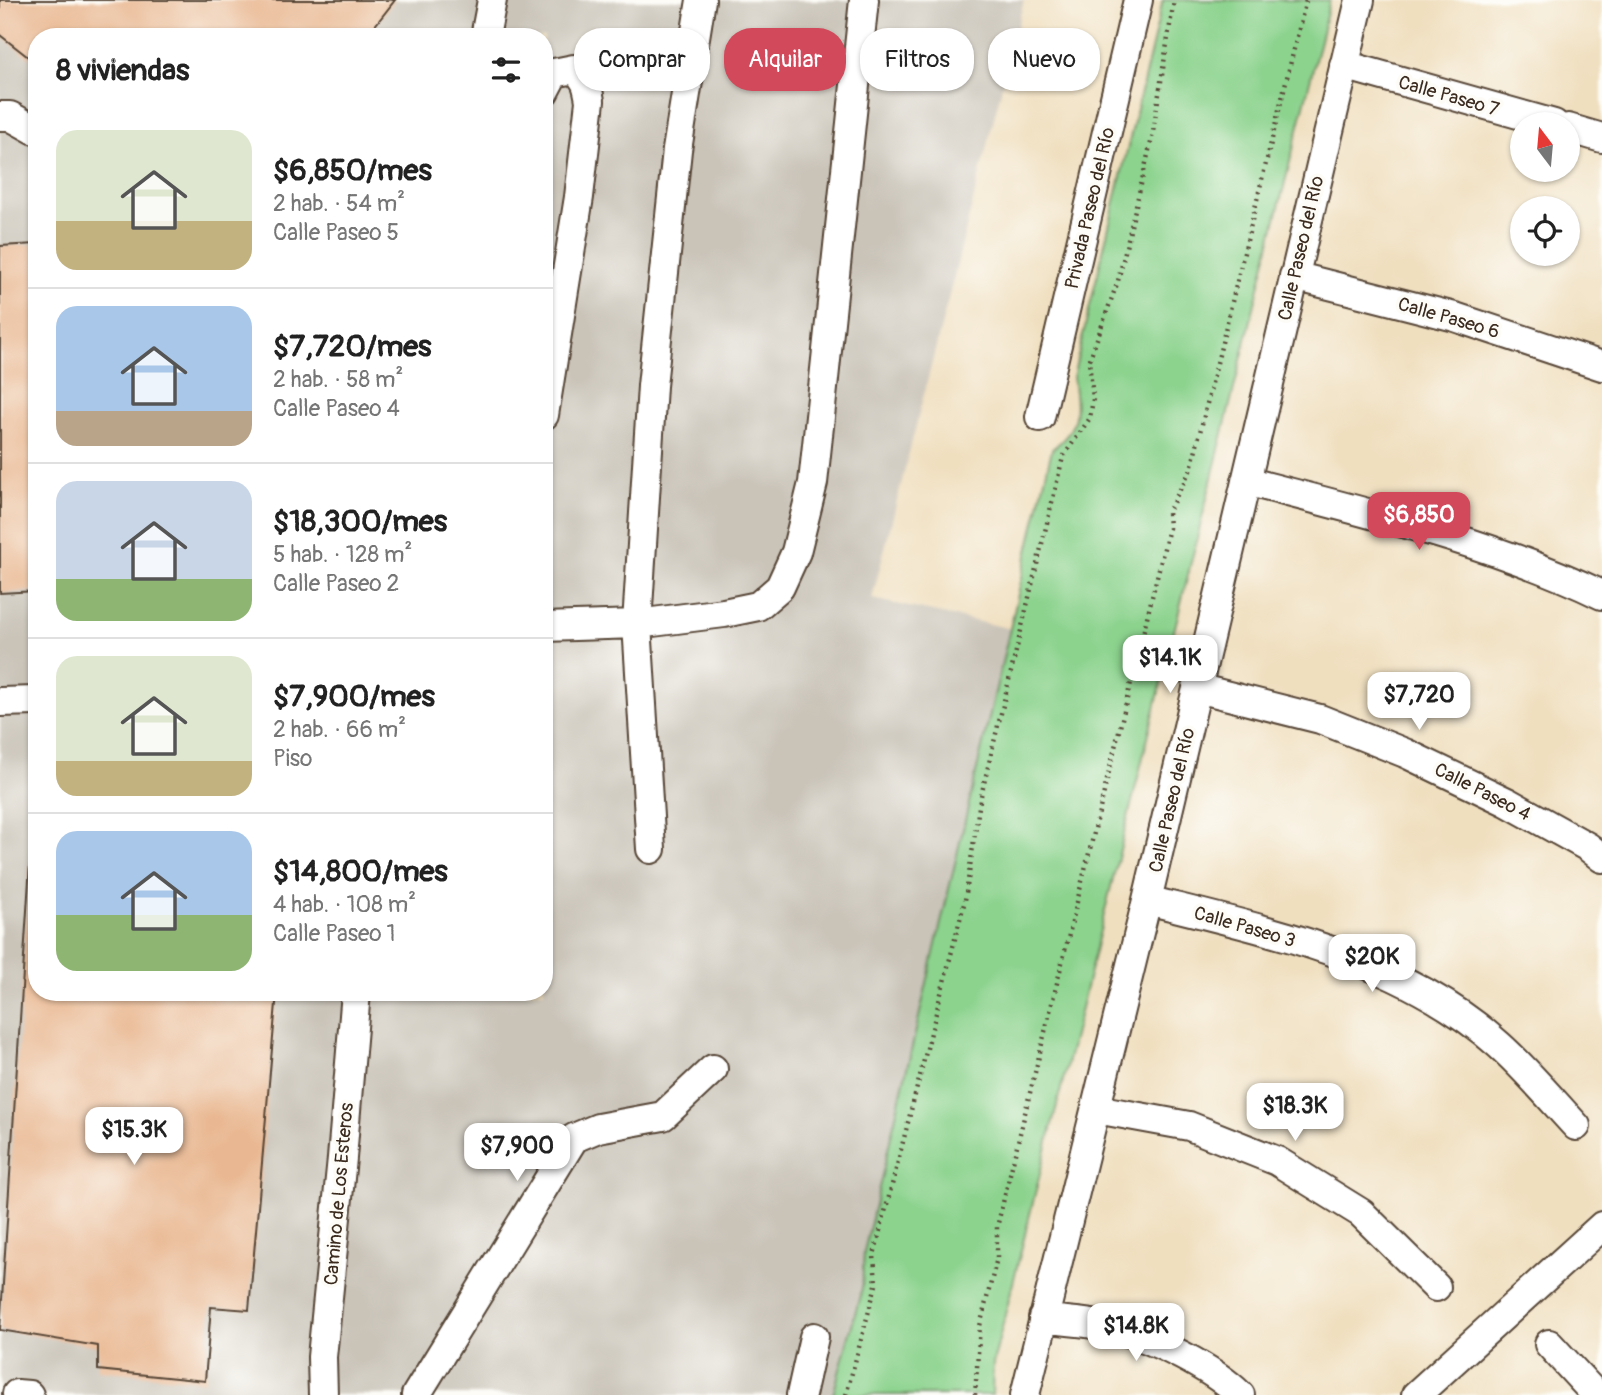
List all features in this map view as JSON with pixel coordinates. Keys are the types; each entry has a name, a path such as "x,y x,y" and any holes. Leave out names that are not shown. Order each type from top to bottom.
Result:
{"street":[{"path":"487,28 492,0"},
{"path":"650,849 637,624 653,372 677,150 701,0"},
{"path":"553,627 637,624 724,613 758,606 780,587 796,552 813,483 864,0"},
{"name":"Privada Paseo del Río","path":"1040,417 1138,0"},
{"name":"Calle Paseo del Río","path":"1025,1395 1147,900 1360,0"},
{"name":"Calle Paseo 7","path":"1344,65 1510,112"},
{"path":"553,74 574,69 582,74 590,101 579,197 553,359"},
{"path":"0,116 10,116 28,126"},
{"path":"1580,132 1602,138"},
{"name":"Calle Paseo 6","path":"1294,276 1455,317 1602,366"},
{"path":"1246,481 1417,526 1492,550 1569,579 1602,595"},
{"name":"Calle Paseo 4","path":"1197,688 1320,719 1405,752 1507,802 1588,847 1602,858"},
{"path":"0,702 28,701"},
{"name":"Calle Paseo 3","path":"1147,900 1255,927 1352,958 1441,1001 1499,1044 1576,1126"},
{"name":"Camino de Los Esteros","path":"323,1395 321,1357 355,1001"},
{"path":"415,1395 574,1138 598,1128 663,1116 713,1069"},
{"path":"1096,1109 1189,1126 1277,1161 1361,1213 1436,1287"},
{"path":"1416,1395 1602,1226"},
{"path":"1043,1318 1117,1329 1180,1354 1231,1386 1240,1395"},
{"path":"801,1395 814,1337"},
{"path":"1549,1344 1596,1395"}],"path":[{"path":"846,1395 876,1285 874,1255 965,901 980,800 1063,457 1090,418 1093,399 1089,361 1118,281 1149,151 1174,0"},
{"path":"975,1395 980,1326 997,1258 997,1227 1170,528 1168,512 1191,469 1306,0"}],"shaded area":[{"path":"0,0 1024,0 1017,28 988,28 988,91 1001,91 872,599 1012,629 864,1252 862,1288 833,1395 0,1395"}],"green space":[{"path":"1163,0 1330,0 993,1364 992,1395 833,1395 862,1288 864,1252 1052,449 1068,433 1075,417 1073,377"}],"building":[{"path":"0,0 395,0 373,28 28,28 28,57 0,35"},
{"path":"28,244 28,591 0,593 0,246"},
{"path":"28,895 28,1001 276,1001 249,1310 211,1307 205,1381 98,1370 98,1346 0,1330"}]}
